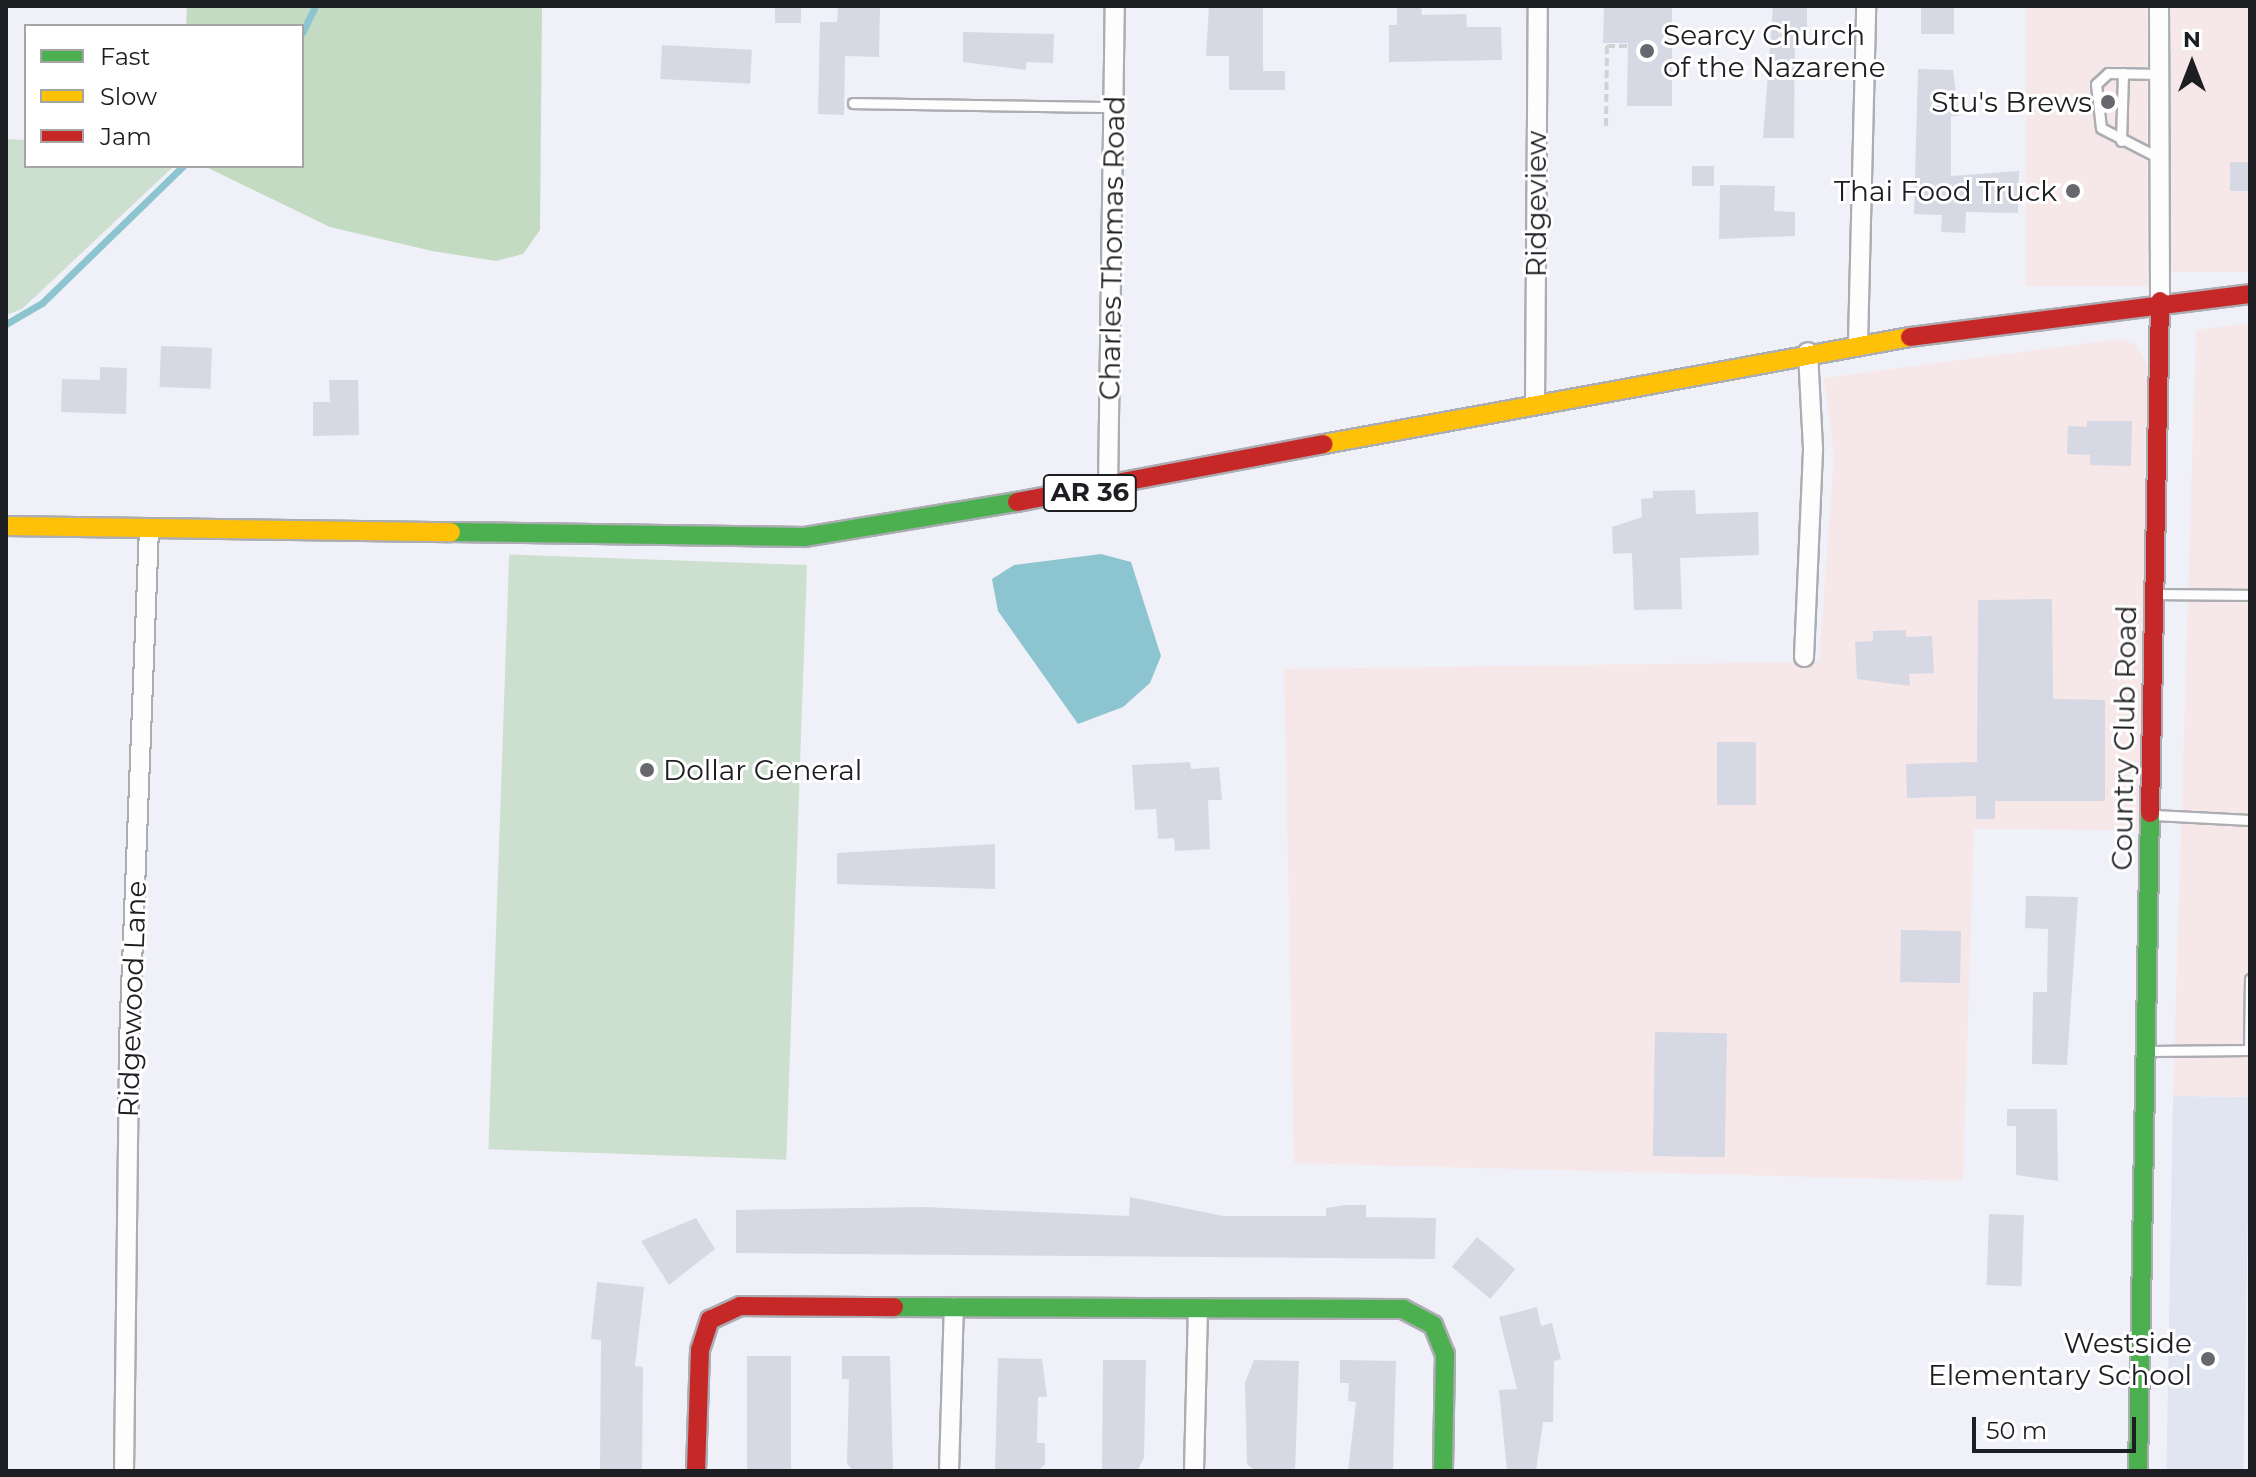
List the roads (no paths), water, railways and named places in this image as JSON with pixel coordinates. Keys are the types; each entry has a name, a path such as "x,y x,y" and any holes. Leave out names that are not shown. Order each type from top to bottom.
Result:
{"main road":[{"name":"AR 36","path":"6,526 805,537 1108,489 1535,402 1858,343 2160,301 2250,294"},
{"name":"Country Club Road","path":"2138,1471 2160,301"},
{"path":"696,1471 700,1350 710,1320 740,1306 1198,1311 1403,1309 1433,1325 1445,1354 1443,1471"}],"street":[{"name":"Charles Thomas Road","path":"1108,489 1115,6"},
{"name":"Ridgeview","path":"1535,402 1538,6"},
{"path":"1858,343 1866,6"},
{"name":"Country Club Road","path":"2159,6 2160,301"},
{"path":"1804,657 1813,448 1808,352"},
{"name":"Ridgewood Lane","path":"124,1471 129,1042 149,528"},
{"path":"949,1471 954,1307"},
{"path":"1194,1471 1198,1311"}],"lane":[{"path":"2158,74 2123,73 2096,84 2101,128 2159,158"},
{"path":"2121,141 2123,73"},
{"path":"853,103 1114,107"},
{"path":"2155,594 2250,595"},
{"path":"2150,815 2250,820"},
{"path":"2146,1051 2249,1050 2250,979"}],"water":[{"path":"1101,554 1131,562 1161,656 1150,683 1123,707 1078,724 998,611 992,579 1014,565"}],"waterway":[{"path":"304,29 315,6"},
{"path":"6,324 42,303 181,168"}],"place":[{"name":"Searcy Church of the Nazarene","path":"1647,51"},
{"name":"Stu's Brews","path":"2108,102"},
{"name":"Thai Food Truck","path":"2073,191"},
{"name":"Dollar General","path":"647,770"},
{"name":"Westside Elementary School","path":"2208,1359"}]}
